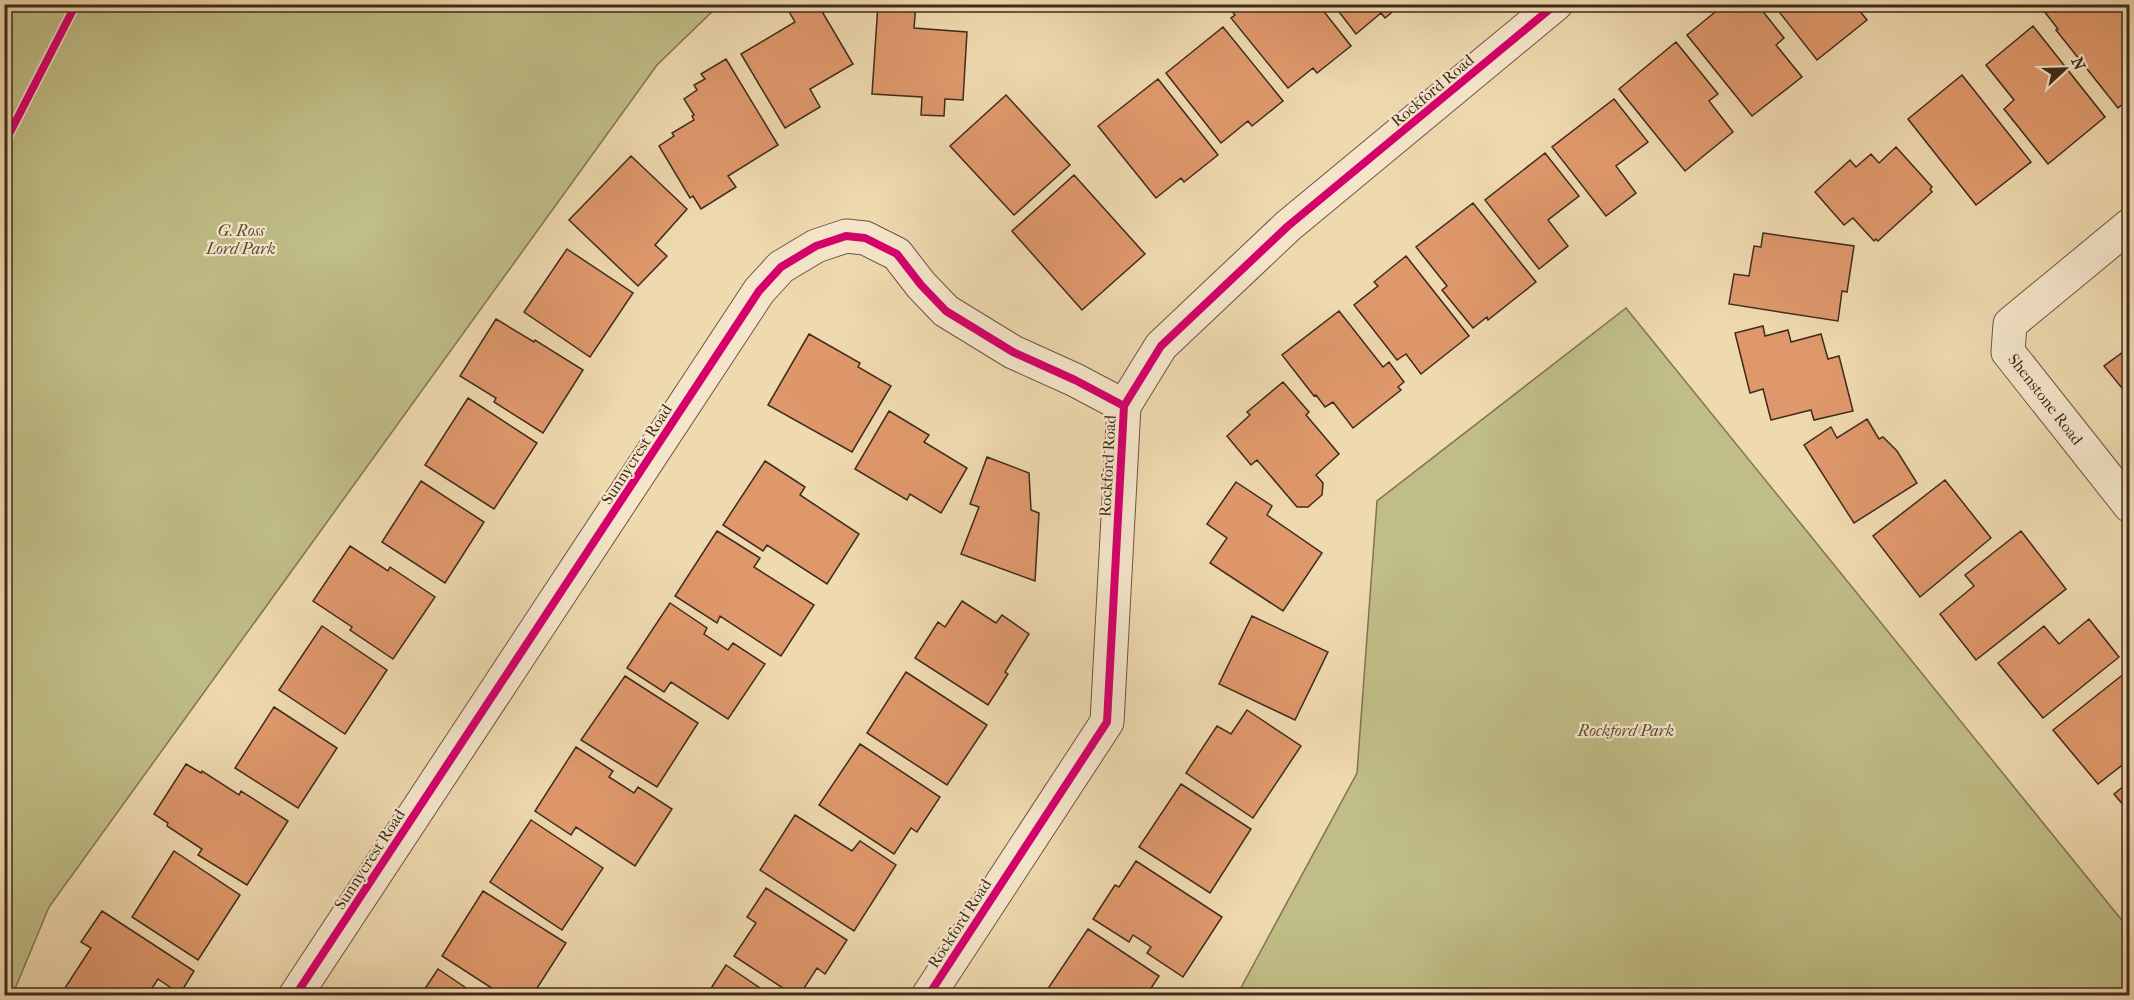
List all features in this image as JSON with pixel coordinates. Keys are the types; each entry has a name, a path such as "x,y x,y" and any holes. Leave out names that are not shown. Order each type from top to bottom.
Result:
{"street":[{"name":"Rockford Road","path":"928,996 1107,722 1124,406 1161,346 1288,226 1556,4"},
{"name":"Shenstone Road","path":"2130,225 2010,324 2008,352 2130,506"},
{"name":"Sunnycrest Road","path":"295,996 759,291 781,267 816,246 846,236 865,238 897,254 921,285 946,311 1013,352 1124,406"}],"green space":[{"name":"G. Ross Lord Park","path":"5,4 719,5 657,65 49,907 12,996 4,995"},
{"name":"Rockford Park","path":"1626,308 2129,929 2129,995 1237,995 1357,773 1377,501"}],"building":[{"path":"794,4 816,4 820,8 853,64 810,89 820,107 785,128 741,54 795,22 787,8"},
{"path":"878,4 916,4 914,28 967,32 963,100 945,99 944,116 921,115 922,97 872,94"},
{"path":"1226,4 1318,4 1351,46 1317,73 1313,68 1288,88 1231,18 1235,15"},
{"path":"1333,4 1402,4 1385,18 1381,13 1356,34"},
{"path":"1725,4 1757,4 1784,38 1776,45 1802,77 1752,116 1687,35"},
{"path":"1773,4 1854,4 1867,20 1817,60"},
{"path":"2051,4 2128,4 2130,6 2130,98 2118,108 2056,30 2058,29 2044,11"},
{"path":"2033,26 2105,117 2048,164 2004,109 2014,100 1986,65"},
{"path":"1223,27 1283,101 1252,126 1248,121 1221,143 1166,73"},
{"path":"1676,42 1718,94 1709,101 1733,132 1685,171 1619,89"},
{"path":"726,59 778,145 728,176 736,187 701,209 693,196 690,198 659,146 674,136 672,133 694,120 692,116 694,115 684,99 697,90 694,85 705,79 701,74"},
{"path":"1962,75 2031,162 1976,205 1908,119"},
{"path":"1158,79 1218,155 1184,182 1181,178 1156,198 1098,126"},
{"path":"1006,95 1070,165 1014,215 950,146"},
{"path":"1614,99 1648,142 1616,166 1636,193 1606,216 1552,147"},
{"path":"1896,147 1932,187 1930,189 1932,192 1878,241 1876,239 1874,241 1853,218 1844,225 1815,192 1850,160 1856,167 1871,154 1879,163"},
{"path":"1545,153 1579,196 1548,220 1568,246 1539,269 1485,200"},
{"path":"631,156 687,209 655,245 667,256 638,286 569,220"},
{"path":"1074,175 1145,254 1082,310 1012,231"},
{"path":"1473,203 1536,282 1488,320 1487,317 1473,328 1442,290 1447,286 1416,247"},
{"path":"1763,233 1854,246 1847,292 1842,291 1838,321 1729,304 1734,274 1749,276 1754,246 1761,247"},
{"path":"567,249 633,293 590,357 524,312"},
{"path":"1406,256 1469,336 1421,374 1406,354 1397,360 1354,305 1378,286 1374,282"},
{"path":"1339,311 1383,367 1389,362 1404,382 1398,387 1401,390 1353,428 1333,402 1325,407 1316,395 1314,396 1282,355"},
{"path":"496,319 583,370 543,433 494,402 496,398 460,376"},
{"path":"1763,326 1765,336 1788,330 1791,342 1821,334 1828,359 1839,356 1853,411 1814,420 1811,410 1771,420 1763,389 1750,393 1735,333"},
{"path":"809,334 860,363 858,367 891,386 852,452 768,405"},
{"path":"2130,347 2130,398 2104,366"},
{"path":"1283,382 1309,412 1306,415 1339,454 1316,475 1323,483 1322,495 1308,507 1297,507 1257,460 1251,465 1227,436 1250,415 1247,412"},
{"path":"468,398 537,443 494,509 425,465"},
{"path":"889,411 929,435 924,442 967,468 941,513 910,494 907,500 855,469"},
{"path":"1867,419 1879,439 1883,437 1897,451 1917,483 1854,523 1804,445 1831,427 1837,438"},
{"path":"987,457 1029,473 1031,510 1039,513 1035,581 961,554 979,507 970,504"},
{"path":"765,461 805,487 800,495 859,534 827,584 767,545 763,551 723,525"},
{"path":"1945,480 1991,538 1920,597 1873,536"},
{"path":"421,481 484,522 445,583 382,542"},
{"path":"1236,482 1272,506 1267,515 1322,553 1283,611 1210,563 1227,538 1207,524"},
{"path":"717,531 760,558 754,567 814,605 781,656 720,616 717,623 675,596"},
{"path":"2021,531 2066,589 1976,660 1940,614 1974,586 1965,575"},
{"path":"350,546 388,571 390,567 435,597 393,659 350,630 352,627 313,601"},
{"path":"962,601 996,623 1002,615 1029,634 1005,672 1008,674 988,705 915,658 938,622 945,627"},
{"path":"670,603 707,628 704,634 728,650 733,643 765,664 728,719 671,682 664,692 627,668"},
{"path":"1252,616 1328,652 1295,720 1219,684"},
{"path":"2089,619 2119,657 2043,718 1998,663 2044,626 2059,644"},
{"path":"322,626 387,670 345,734 279,690"},
{"path":"2130,669 2130,759 2098,784 2053,730"},
{"path":"906,672 987,725 947,785 867,733"},
{"path":"625,676 698,723 657,787 581,740"},
{"path":"274,707 337,748 298,808 235,768"},
{"path":"1247,710 1301,746 1253,818 1186,773 1217,726 1231,734"},
{"path":"860,744 940,797 917,832 911,828 894,854 819,805"},
{"path":"576,747 613,771 609,777 634,793 638,787 672,809 635,866 576,827 571,835 535,811"},
{"path":"186,764 201,773 202,771 239,795 241,791 288,821 247,885 198,855 202,849 167,826 168,823 154,814"},
{"path":"2130,781 2130,813 2114,794"},
{"path":"1181,784 1251,829 1210,893 1139,847"},
{"path":"795,815 852,851 860,841 896,865 854,931 760,870"},
{"path":"531,820 603,868 562,930 490,882"},
{"path":"174,851 240,895 198,960 132,917"},
{"path":"1136,861 1222,917 1183,977 1147,953 1151,947 1133,935 1129,942 1093,919 1115,885 1119,887"},
{"path":"766,888 847,940 825,974 817,968 799,996 795,996 734,956 756,923 747,917"},
{"path":"483,891 566,943 532,996 504,996 442,956"},
{"path":"102,911 194,971 180,994 158,979 147,996 70,996 63,991 91,948 81,942"},
{"path":"1088,929 1159,976 1146,996 1055,996 1047,990"},
{"path":"726,965 772,996 706,996"},
{"path":"438,969 478,996 420,996"}],"cycle path":[{"path":"4,144 76,4"},
{"path":"928,996 1107,722 1124,406 1161,346 1288,226 1556,4"},
{"path":"295,996 759,291 781,267 816,246 846,236 865,238 897,254 921,285 946,311 1013,352 1075,380 1124,406"}]}
